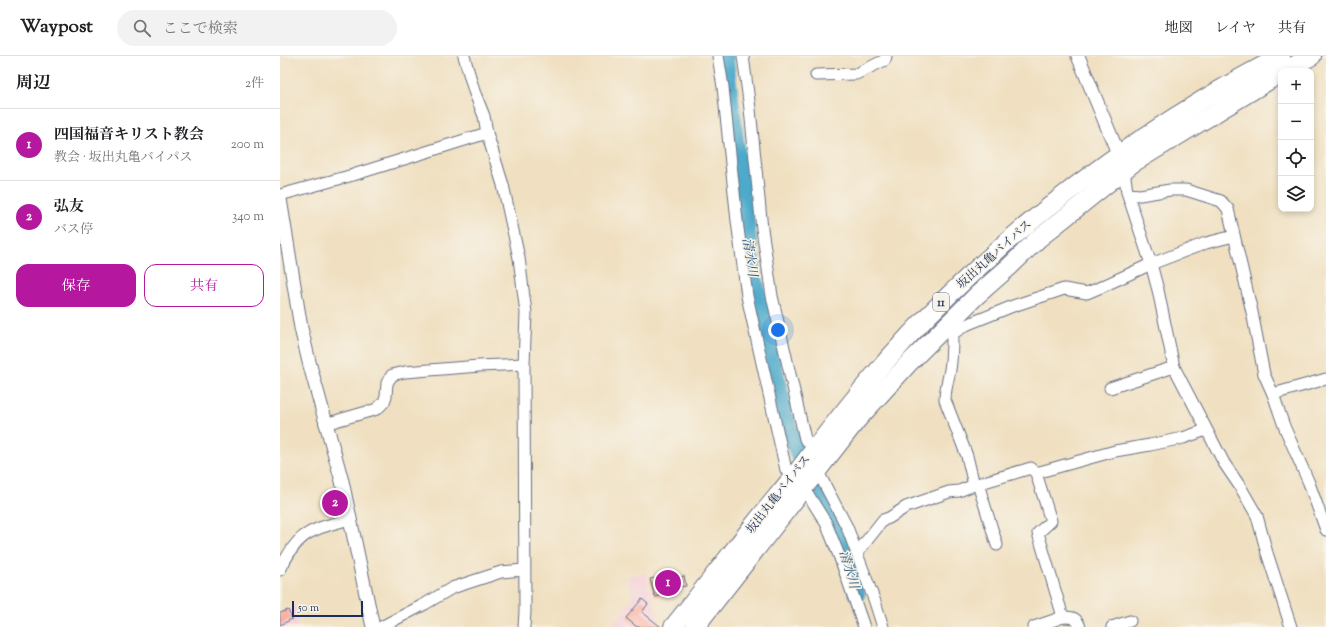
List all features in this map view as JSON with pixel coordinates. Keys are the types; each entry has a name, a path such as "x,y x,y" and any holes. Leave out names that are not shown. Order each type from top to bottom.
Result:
{"highway":[{"name":"坂出丸亀バイパス","path":"674,627 798,483 817,470 857,420 908,364 948,331 1038,238 1169,120 1281,56"},
{"path":"1290,68 1312,56"},
{"name":"坂出丸亀バイパス","path":"695,627 798,483 814,448 897,349 929,315 991,255 1057,200 1122,162 1133,163 1278,75"}],"street":[{"path":"464,56 474,91 484,116 487,133 503,185 519,258 526,313 524,364 524,627"},
{"path":"718,56 724,87 737,221 747,296 786,470 798,483 826,523 864,627"},
{"path":"743,56 762,229 772,296 805,439 814,448"},
{"path":"816,75 856,74 885,60 886,56"},
{"path":"1078,56 1122,162 1128,194 1158,290 1174,367 1224,463 1241,488 1257,516 1267,553 1291,627"},
{"path":"280,195 353,175 487,133"},
{"path":"1128,194 1140,195 1170,190 1186,190 1221,200 1228,208 1252,312 1264,374 1326,530"},
{"path":"280,199 301,328 325,424 342,481 373,627"},
{"path":"948,331 1013,306 1064,289 1087,293 1151,264 1206,243 1234,236"},
{"path":"929,315 948,331 952,357 945,392 945,400 967,456 998,545"},
{"path":"325,424 377,409 384,402 387,383 392,375 404,372 524,364"},
{"path":"1110,388 1174,367"},
{"path":"1273,394 1326,378"},
{"path":"1036,473 1114,451 1183,438 1206,430"},
{"path":"857,553 883,520 889,518 906,507 949,492 1032,468 1036,473 1051,521 1038,532 1063,617"},
{"path":"817,470 847,527 884,627"},
{"path":"280,570 295,543 306,534 350,519"},
{"path":"381,627 452,588 501,572 524,570"},
{"path":"1034,627 1063,617 1072,617 1077,620 1080,627"},
{"path":"1112,627 1130,622"}],"shaded area":[{"path":"645,573 661,627 611,627 633,597 628,577"},
{"path":"296,605 297,627 280,627 280,612"}],"building":[{"path":"677,574 678,578 684,576 686,586 678,587 679,590 655,597 650,579"},
{"path":"642,599 648,604 642,612 661,627 637,627 626,618"},
{"path":"288,610 292,619 280,625 280,613"}],"waterway":[{"name":"清水川","path":"725,56 752,267 785,415 798,454"},
{"name":"清水川","path":"816,491 842,542 857,594"}],"place":[{"name":"弘友","path":"335,503"},
{"name":"四国福音キリスト教会","path":"668,583"}]}
